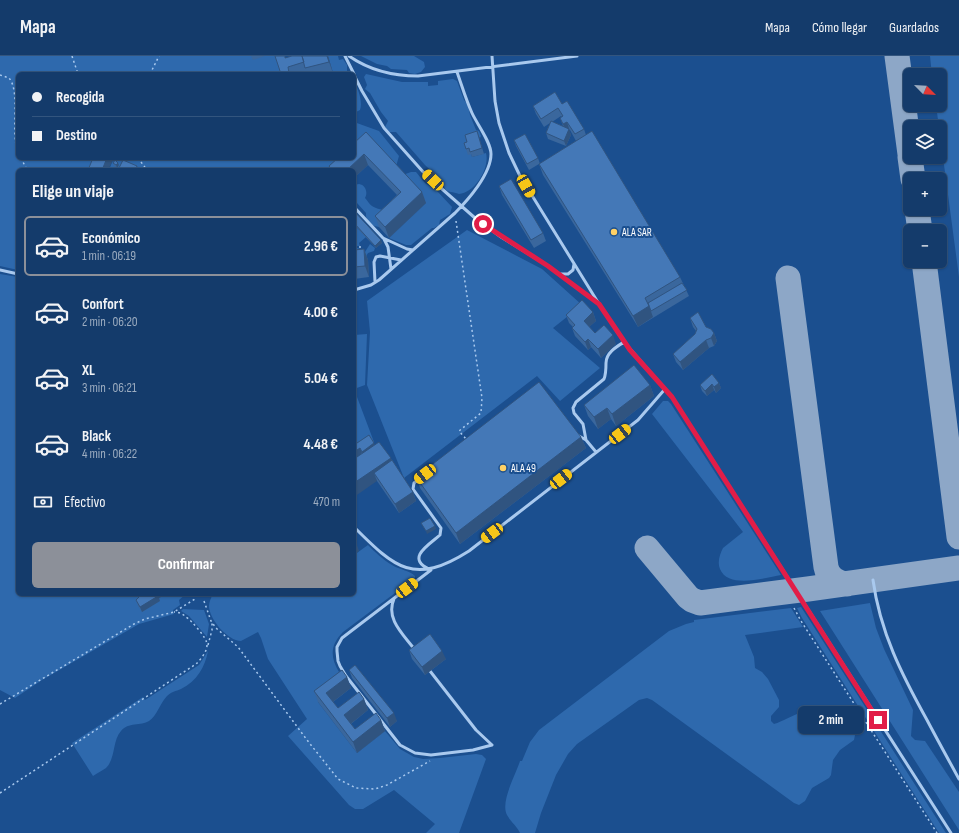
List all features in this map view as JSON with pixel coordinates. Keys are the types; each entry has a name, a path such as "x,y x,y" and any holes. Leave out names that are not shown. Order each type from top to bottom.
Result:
{"lane":[{"path":"345,56 353,72"},
{"path":"349,56 366,66 402,76 457,72 577,56"},
{"path":"492,56 497,112 502,134 509,153 532,197 624,342 665,389 951,833"},
{"path":"356,290 364,288 375,282 455,213 487,172 491,154 489,147 469,107 457,72"},
{"path":"356,78 384,128 412,160 461,207 501,237 558,274 599,304"},
{"path":"356,209 383,238 388,247 391,269"},
{"path":"383,238 407,249 413,250"},
{"path":"375,282 375,260 379,256 401,260"},
{"path":"558,274 568,274 573,270 574,264"},
{"path":"0,270 16,274"},
{"path":"586,440 582,424 573,410 574,405 604,379 606,375 606,361 608,357 614,349 624,342"},
{"path":"430,671 476,730 492,745 473,750 440,755 421,754 410,751 400,745 346,676 338,661 337,647 342,638 431,569 460,557 469,551 638,420 665,389"},
{"path":"575,433 586,440 596,452"},
{"path":"420,478 414,483 413,489 442,530 440,535 422,550 420,554 420,562 424,567 431,569"},
{"path":"356,529 377,550 389,559 410,568 420,570 431,569"},
{"path":"873,580 876,603 882,625 895,658 959,779"},
{"path":"395,598 392,606 393,618 398,628 418,654"}],"path":[{"path":"72,56 77,72"},
{"path":"151,72 159,56"},
{"path":"0,75 9,78 14,88 14,139 16,146"},
{"path":"138,160 145,168"},
{"path":"455,213 482,398 481,413 459,431 468,441"},
{"path":"356,247 362,248"},
{"path":"0,704 134,624 145,619 174,612 199,596"},
{"path":"0,793 196,664 207,647 212,630 211,621 203,596"},
{"path":"794,608 937,833"},
{"path":"174,612 183,614 188,618 206,640 207,647"},
{"path":"211,621 221,633 238,647 330,770 346,785 365,790 379,788 440,755"}],"shaded area":[{"path":"0,56 276,56 280,72 16,72 16,160 99,160 96,168 16,168 16,270 0,266"},
{"path":"328,56 338,56 339,60 343,59 347,65 348,72 333,72"},
{"path":"361,56 414,56 424,62 425,67 421,72 415,74 409,73 407,70 391,69"},
{"path":"930,56 959,56 959,277 947,187 947,172 945,172 944,164 947,164 947,120 938,120 937,112 947,112 947,68 931,68"},
{"path":"366,74 402,82 428,82 428,86 438,85 438,81 453,79 457,81 464,100 468,105 476,130 479,131 481,136 468,154 471,153 472,157 486,153 486,166 476,185 465,193 459,194 449,192 444,187 444,183 425,165 396,132 389,132 385,127 388,121 370,93 365,89 367,85 364,77"},
{"path":"356,86 361,103 360,110 356,112"},
{"path":"356,123 379,131 399,156 395,170 356,159"},
{"path":"113,160 352,160 343,168 110,168"},
{"path":"411,172 416,172 425,183 437,191 452,207 450,214 440,220 439,225 432,228 411,245 406,245 389,238 426,203 400,176"},
{"path":"359,184 365,188 365,198 372,206 383,211 386,221 379,227 370,223 366,213 356,203 356,185"},
{"path":"356,227 366,237 359,243 360,246 356,246"},
{"path":"467,230 542,269 582,305 553,328 600,368 560,401 537,376 404,478 367,385 370,332 367,301"},
{"path":"370,244 375,248 374,251 368,253 365,258 356,259 356,248 365,252"},
{"path":"0,274 16,277 16,596 184,596 179,600 180,605 173,610 174,614 139,624 42,680 15,698 0,690"},
{"path":"367,334 365,385 356,388 356,335"},
{"path":"356,394 374,442 356,451"},
{"path":"663,401 668,401 671,404 781,575 748,581 731,579 724,575 719,566 720,555 723,548 743,532 652,414"},
{"path":"368,545 385,561 395,567 410,572 415,576 415,578 343,632 339,637 334,646 333,656 339,672 318,702 357,753 385,731 400,749 414,757 423,759 476,754 482,755 486,759 459,833 426,833 435,824 394,790 363,809 355,809 349,805 288,736 307,719 268,659 258,632 241,641 236,640 225,633 212,617 209,603 212,596 356,596 356,554"},
{"path":"870,603 876,628 884,649 913,710 911,736 915,740 925,741 959,792 959,830 820,611"},
{"path":"801,607 946,833 939,833 802,618 797,608"},
{"path":"791,608 803,627 745,635 754,657 755,668 762,672 768,679 779,700 779,707 771,716 771,721 774,724 778,723 802,712 813,710 827,718 832,727 838,732 842,730 851,730 855,735 854,740 840,750 833,760 831,775 829,778 812,788 805,801 799,805 794,803 652,700 647,698 639,700 577,744 568,754 556,775 535,833 520,833 507,815 505,809 507,796 520,761 522,761 530,742 539,730 669,631 694,622 694,620"},
{"path":"183,609 204,610 209,624 207,637 189,616 181,611"},
{"path":"208,651 205,663 196,678 187,686 167,696 152,719 146,722 127,726 121,731 116,740 113,755 109,764 106,768 93,776 72,743 143,697 145,700 199,665"}],"building":[{"path":"275,56 285,56 285,58 302,56 304,62 288,67 289,72 280,72"},
{"path":"302,56 327,56 329,62 305,68"},
{"path":"555,92 562,104 567,101 584,129 575,134 567,122 563,124 560,118 563,116 558,108 541,119 533,106"},
{"path":"551,121 569,129 564,141 546,133"},
{"path":"477,131 482,148 470,152 469,148 466,149 464,143 467,142 465,135"},
{"name":"ALA SAR","path":"592,131 680,277 645,298 649,306 633,316 539,164"},
{"path":"366,132 422,192 385,227 375,216 401,192 364,154 349,168 330,168 329,166 336,160 356,160 356,141"},
{"path":"525,134 538,158 527,164 514,140"},
{"path":"92,160 106,160 103,168 89,168"},
{"path":"115,160 118,163 116,165 113,163"},
{"path":"123,160 137,166 136,168 119,168"},
{"path":"511,179 543,233 531,240 499,186"},
{"path":"356,213 381,240 375,246 356,225"},
{"path":"364,249 365,266 356,267 356,250"},
{"path":"682,283 687,290 651,311 648,303"},
{"path":"582,300 593,312 584,321 595,333 604,325 613,335 598,349 588,339 585,342 572,328 575,325 566,315"},
{"path":"698,312 706,327 711,329 714,333 711,338 706,340 680,362 673,354 695,334 697,329 690,318"},
{"path":"634,365 650,385 612,414 607,408 594,417 584,405"},
{"path":"712,374 719,383 714,387 712,384 705,391 700,385"},
{"name":"ALA 49","path":"539,382 581,437 456,533 416,477"},
{"path":"369,435 374,443 362,452 360,448 356,451 356,444"},
{"path":"379,442 391,458 356,482 356,458"},
{"path":"392,460 413,492 395,504 374,473"},
{"path":"430,518 435,526 426,531 421,523"},
{"path":"140,596 158,596 140,607 136,600"},
{"path":"430,634 442,651 422,667 409,650"},
{"path":"355,665 394,713 387,718 349,670"},
{"path":"342,670 347,677 326,693 338,708 359,692 364,699 344,715 355,729 376,713 381,720 353,742 314,691"}],"taxiway":[{"path":"897,56 905,120"},
{"path":"911,164 912,172"},
{"path":"918,216 919,224"},
{"path":"925,268 959,537"},
{"path":"788,278 826,567 831,577 847,584"},
{"path":"647,548 688,597 700,603 959,568"}],"place":[{"name":"ALA SAR","path":"614,232"},
{"name":"ALA 49","path":"503,468"}],"route":[{"path":"483,224 548,266 599,304 630,350 672,397 878,720"}]}
